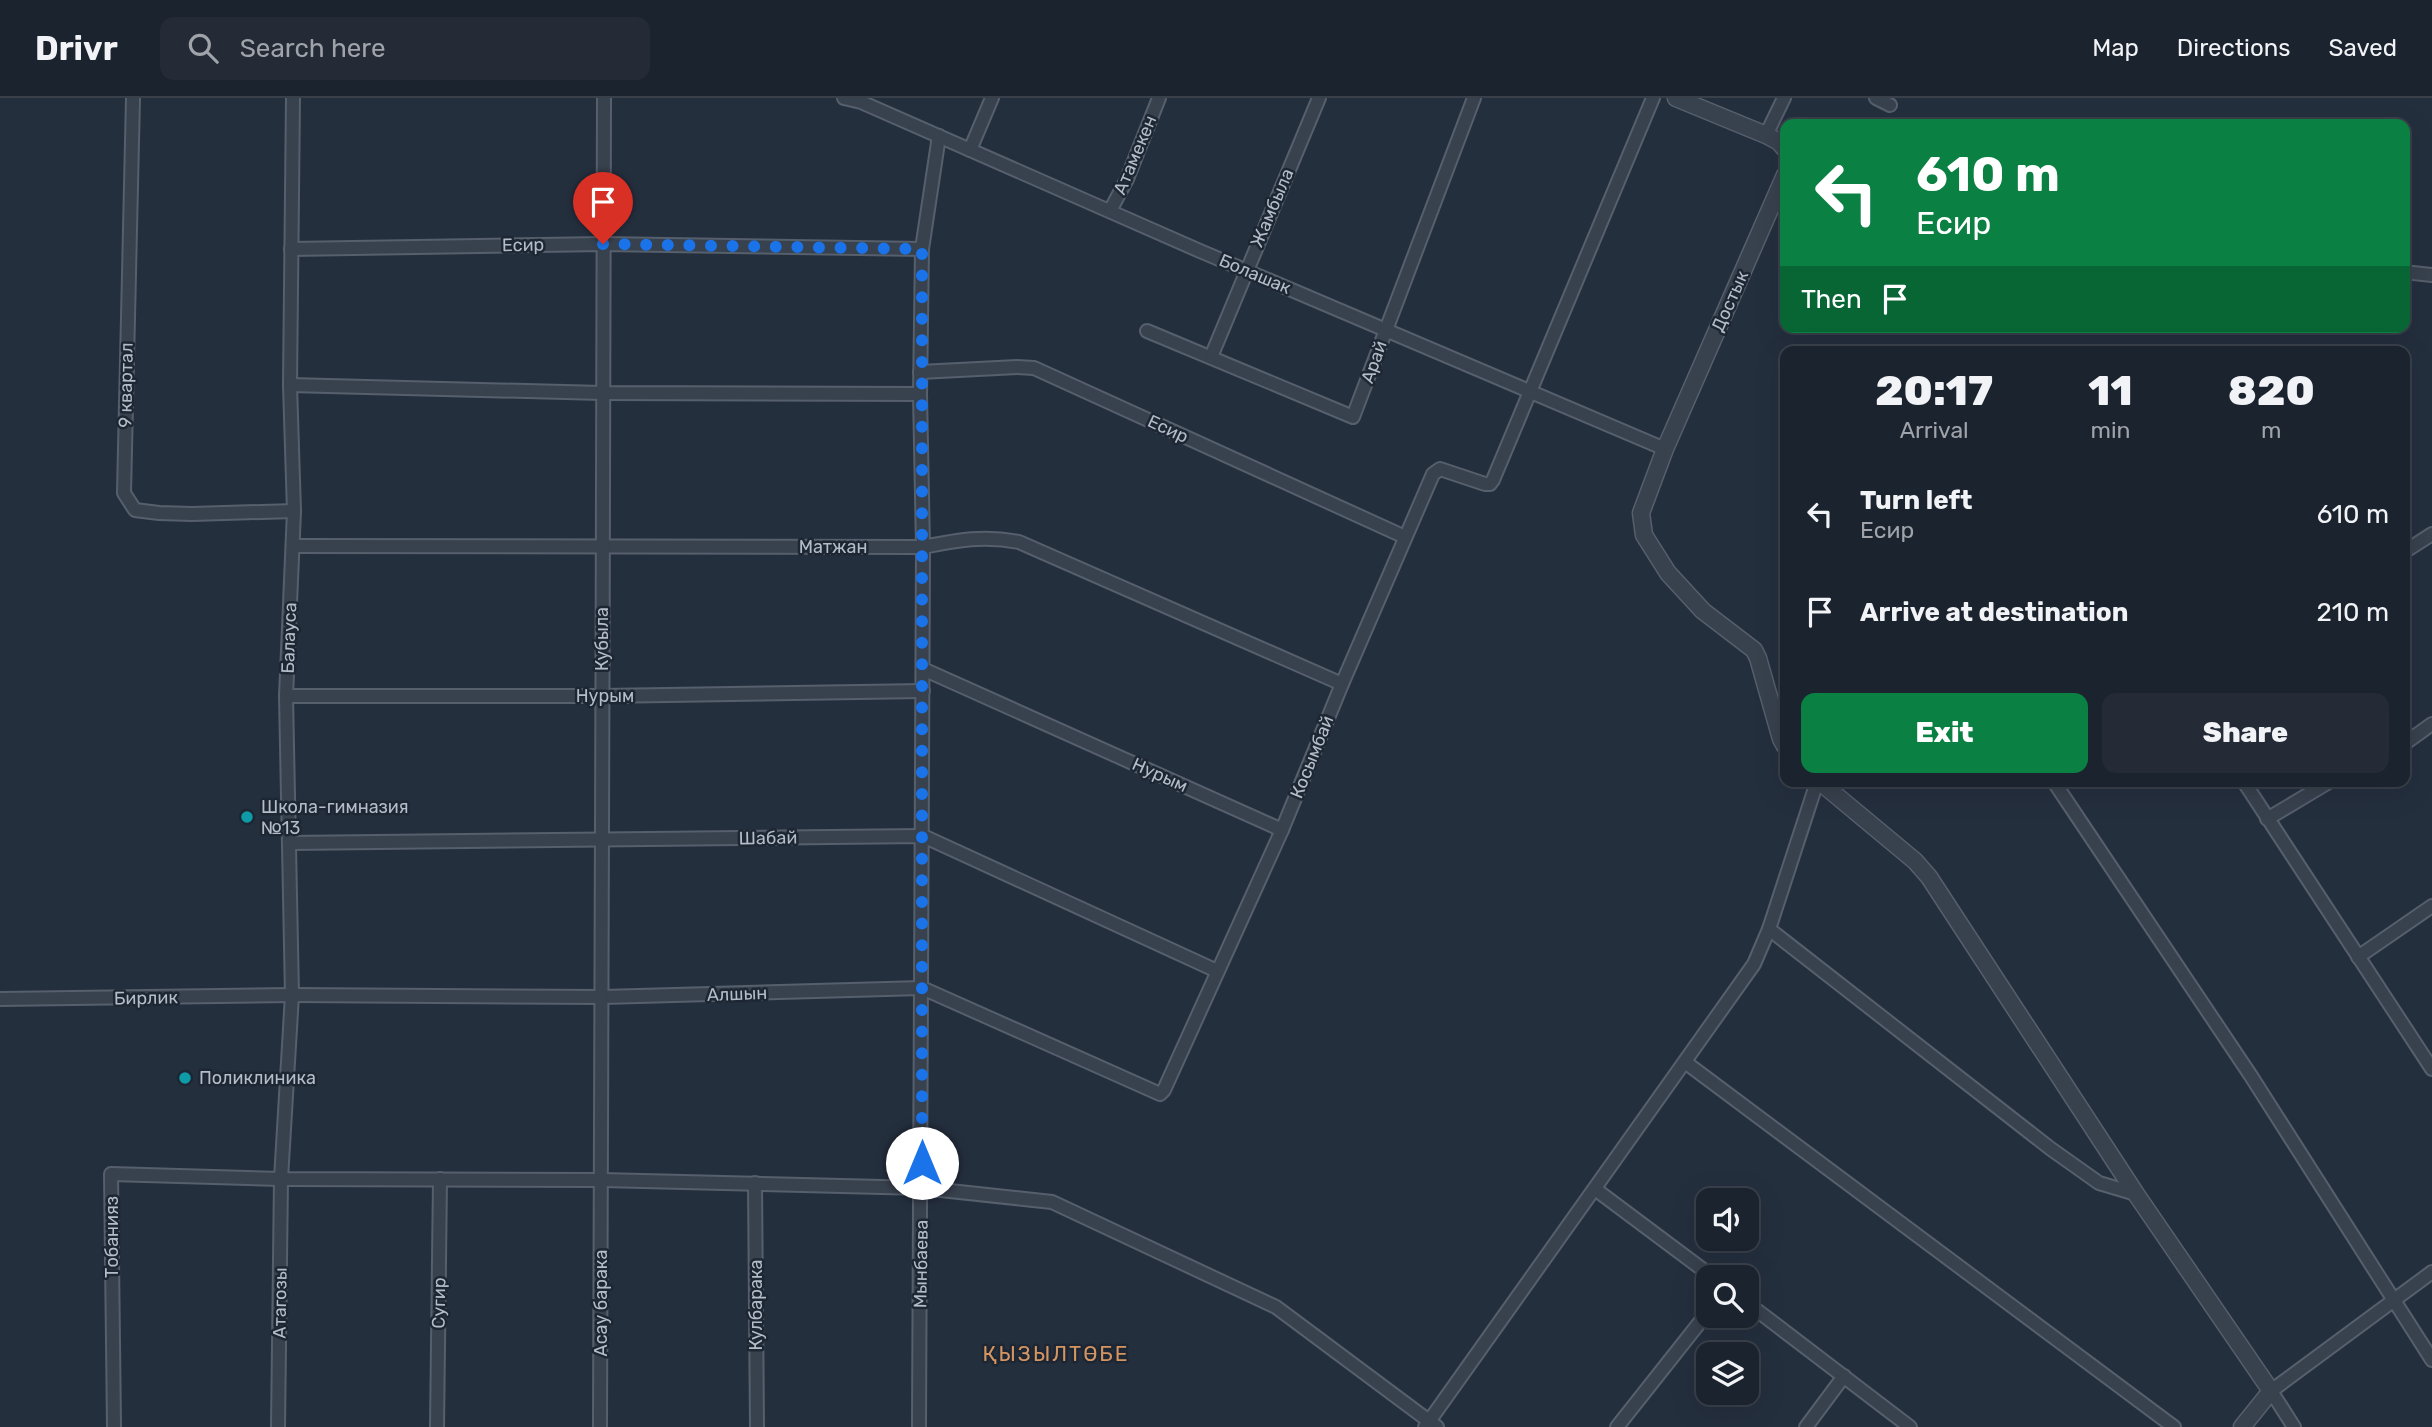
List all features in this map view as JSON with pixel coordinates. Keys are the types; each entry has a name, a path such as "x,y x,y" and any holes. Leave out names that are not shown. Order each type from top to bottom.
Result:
{"street":[{"name":"9 квартал","path":"134,98 124,494 135,510 159,513 294,511"},
{"name":"Балауса","path":"281,1179 292,995 286,696 294,511 290,385 293,98"},
{"name":"Кубыла","path":"602,1180 604,98"},
{"name":"Болашак","path":"844,98 861,102 1665,449"},
{"path":"970,150 992,98"},
{"name":"Атамекен","path":"1110,211 1127,179 1159,98"},
{"name":"Жамбыла","path":"1211,357 1319,98"},
{"name":"Арай","path":"1147,331 1353,417 1474,98"},
{"path":"1531,391 1653,98"},
{"path":"1676,98 1780,143"},
{"path":"1766,135 1784,98"},
{"path":"1876,98 1890,105"},
{"name":"Мынбаева","path":"919,1427 923,691 920,372 922,249 939,136"},
{"name":"Достык","path":"1780,186 1665,449 1643,504 1641,528 1668,573 1703,611 1754,650 1780,735"},
{"name":"Есир","path":"291,248 603,244 922,249"},
{"path":"2410,273 2432,275"},
{"name":"Есир","path":"920,372 1034,368 1405,537"},
{"path":"290,385 602,393 920,394"},
{"name":"Косымбай","path":"1160,1094 1282,830 1342,684 1436,470 1490,484 1531,391"},
{"path":"2410,548 2432,534"},
{"name":"Матжан","path":"293,546 923,547 973,537 995,537 1019,542 1342,684"},
{"name":"Нурым","path":"923,669 1282,830"},
{"name":"Нурым","path":"286,696 602,696 923,691"},
{"path":"2410,740 2432,724"},
{"path":"281,1179 755,1183 922,1188 1052,1202 1276,1307 1430,1425 1754,964 1822,787"},
{"path":"1827,787 1915,861 1930,877 2136,1194 2294,1427"},
{"path":"2057,787 2251,1076 2432,1360"},
{"path":"2247,787 2432,1069"},
{"path":"2267,819 2321,787"},
{"name":"Шабай","path":"289,843 922,836 1217,971"},
{"path":"2358,957 2432,906"},
{"path":"1769,929 2029,1132 2099,1183 2136,1194"},
{"name":"Алшын","path":"292,995 603,998 922,988 1160,1094"},
{"name":"Бирлик","path":"0,999 292,995"},
{"path":"1685,1062 2174,1427"},
{"name":"Тобанияз","path":"114,1427 111,1174 281,1179"},
{"name":"Атагозы","path":"278,1427 281,1179"},
{"name":"Сугир","path":"437,1427 440,1179"},
{"name":"Асау барака","path":"600,1427 602,1180"},
{"name":"Кулбарака","path":"755,1183 757,1427"},
{"path":"1595,1189 1697,1265"},
{"path":"2242,1427 2271,1391 2432,1272"},
{"path":"1759,1312 1910,1427"},
{"path":"1617,1427 1696,1327"},
{"path":"1806,1427 1844,1376"}],"place":[{"name":"Школа-гимназия №13","path":"247,817"},
{"name":"Поликлиника","path":"185,1078"}],"district":[{"name":"ҚЫЗЫЛТӨБЕ","path":"1056,1353"}],"route":[{"path":"603,244 922,249 922,1163"}]}
